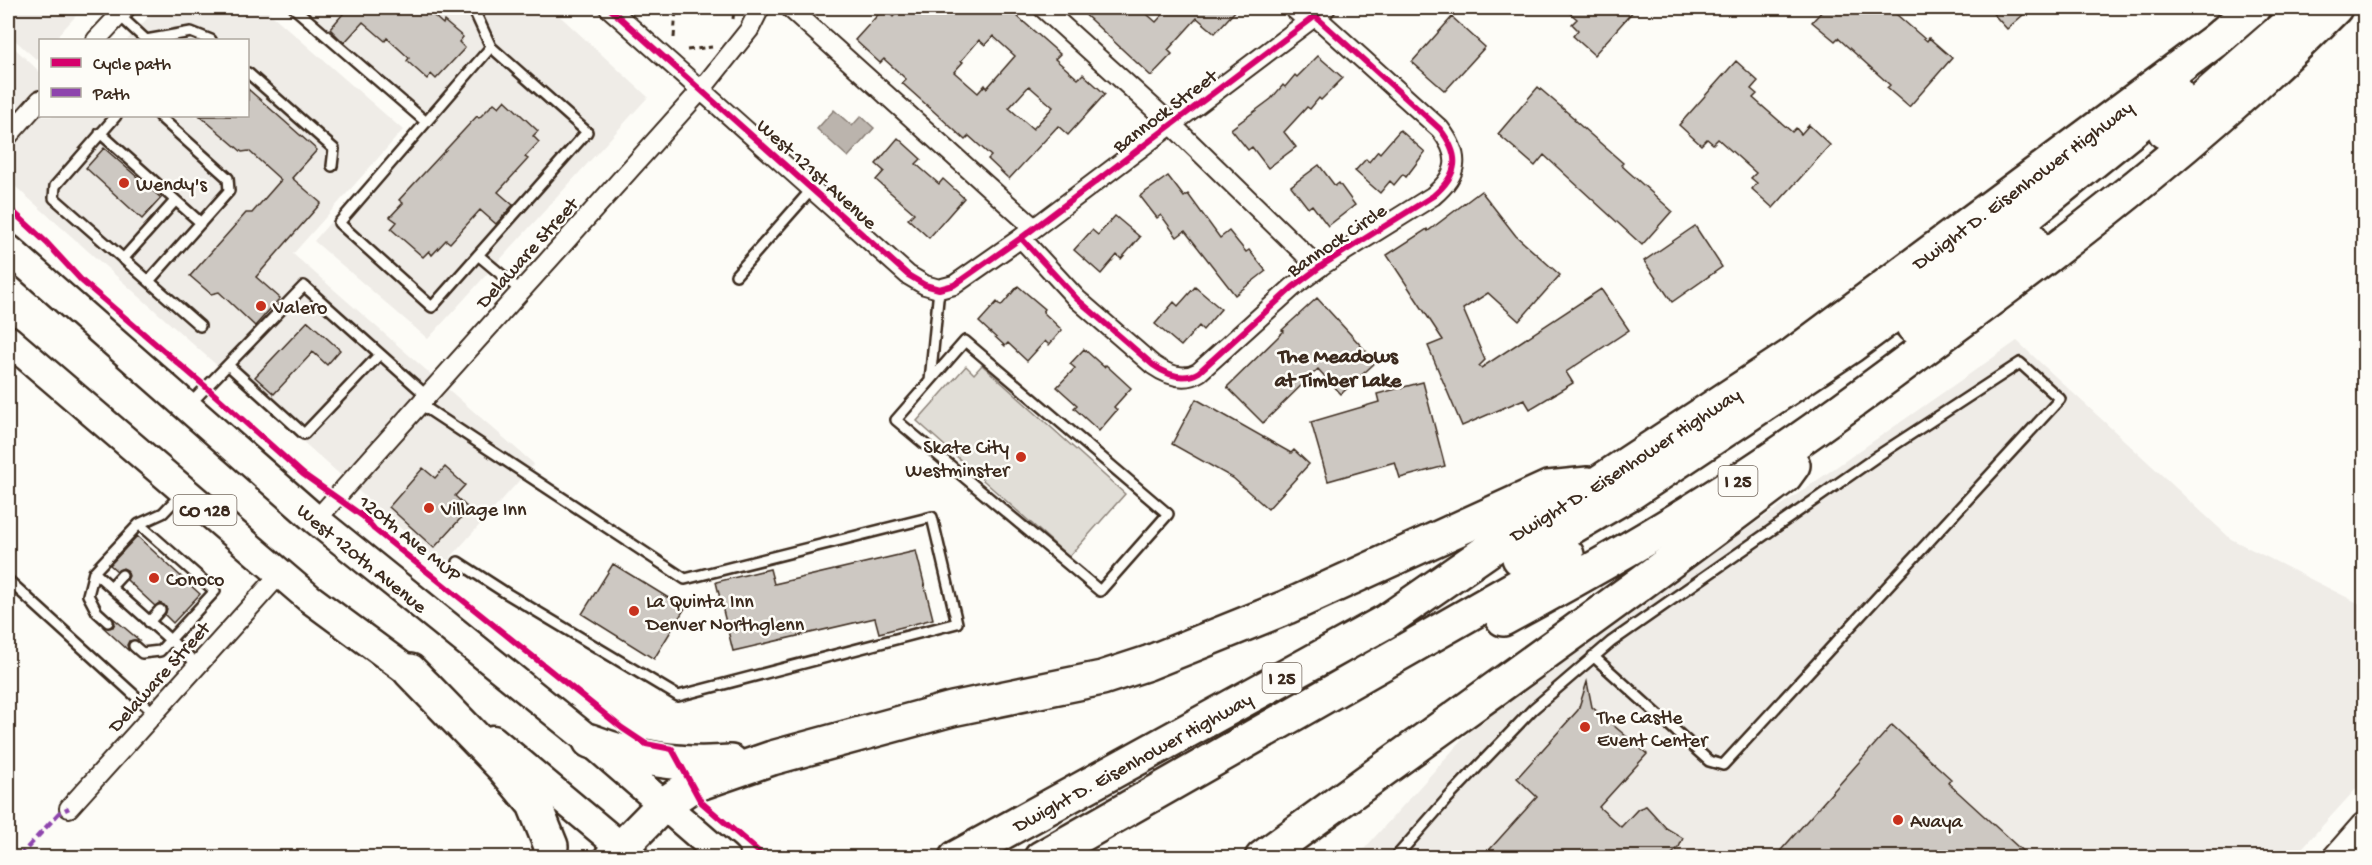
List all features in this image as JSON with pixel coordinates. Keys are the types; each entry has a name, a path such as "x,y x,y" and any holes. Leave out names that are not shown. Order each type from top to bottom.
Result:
{"highway":[{"name":"Dwight D. Eisenhower Highway","path":"956,858 1385,622 1493,548 1598,483 1794,354 2217,39 2253,8"},
{"path":"985,858 1324,672 1642,486 1851,346 2020,221 2136,129 2275,8"},
{"path":"1041,858 1520,585 1687,479 1971,287 2164,133 2306,8"},
{"name":"I 25","path":"1074,858 1597,568 1731,486 1821,425 2052,255 2226,111 2286,57 2335,8"},
{"path":"1262,858 1550,648 1662,570 1785,476 1821,425"},
{"path":"622,854 663,805 691,786 772,758 952,709 1057,689 1129,669 1287,607 1548,488 1598,483"},
{"path":"410,671 503,767 534,804 552,846 549,858"},
{"path":"590,741 628,755 679,764 772,758"}],"main road":[{"name":"West 120th Avenue","path":"8,249 316,520 590,741 725,858"},
{"name":"CO 128","path":"8,340 280,574 309,598 410,671 622,854"}],"street":[{"name":"West 121st Avenue","path":"609,8 908,275 924,285 939,289"},
{"name":"Delaware Street","path":"316,520 701,90 749,30 760,8"},
{"path":"790,8 1028,233 954,285 939,289"},
{"name":"Bannock Circle","path":"1043,8 1171,124 1319,268"},
{"path":"1293,8 1317,15"},
{"path":"97,39 123,11"},
{"name":"Bannock Street","path":"1028,233 1317,15"},
{"name":"Bannock Circle","path":"1028,233 1077,298 1136,352 1166,374 1183,377 1199,372 1293,287 1319,268 1433,196 1445,186 1452,176 1455,160 1448,139 1317,15"},
{"path":"8,136 39,101"},
{"name":"Delaware Street","path":"69,808 280,574"},
{"path":"2336,858 2364,826"}],"lane":[{"path":"294,8 426,122"},
{"path":"473,8 491,47 587,132 432,306 339,223 491,47"},
{"path":"123,11 145,39"},
{"path":"152,39 191,32 208,39"},
{"path":"249,74 334,149 332,166"},
{"path":"115,117 55,186 54,198 200,326"},
{"path":"149,281 229,191 228,178 160,117"},
{"path":"100,133 201,223"},
{"path":"736,275 812,189"},
{"path":"123,259 175,201"},
{"path":"478,255 521,291"},
{"path":"187,408 304,286 380,354 423,400 685,579 932,517 957,623 678,696 458,562"},
{"path":"930,381 965,341 1168,514 1100,591 896,420 930,381 939,289"},
{"path":"228,365 304,434 380,354"},
{"path":"1395,858 1446,800 1533,709 1593,656 1879,455 2020,363 2060,399 1723,765 1709,761 1593,656"},
{"path":"108,622 97,612 88,595 94,572 139,524 163,513 183,491"},
{"path":"134,645 142,653 160,651 215,591 139,524"},
{"path":"148,547 156,539"},
{"path":"94,572 197,664"},
{"path":"186,582 194,573"},
{"path":"111,587 122,575"},
{"path":"8,580 154,713"},
{"path":"149,622 160,610"}],"path":[{"path":"674,38 676,8"},
{"path":"732,23 734,8"},
{"path":"687,50 714,47"}],"shaded area":[{"path":"8,8 83,8 55,39 39,39 37,60 8,34"},
{"path":"157,8 264,8 403,130 293,254 534,464 443,566 8,180 8,42 39,71 39,117 249,117 249,39 128,39"},
{"path":"302,8 551,8 648,97 428,339 314,241 424,114"},
{"path":"834,110 852,126 861,116 874,128 848,157 817,129"},
{"path":"2017,341 2231,539 2364,606 2364,780 2294,857 1356,858 1470,731 1644,601"},
{"name":"Skate City Westminster","path":"982,365 1125,494 1069,557 917,421 966,366 974,374"}],"building":[{"path":"348,8 425,8 463,37 459,42 465,48 436,79 431,74 427,79 387,38 385,41 363,22 344,43 330,29"},
{"path":"884,8 893,17 901,8 1008,8 1060,54 1055,59 1078,79 1083,74 1105,94 1068,135 1058,126 1009,179 988,159 991,156 969,136 965,140 902,83 906,79 884,59 880,63 855,40","holes":["993,36 1015,56 987,88 985,85 978,93 954,72 979,40 985,45","1029,86 1053,107 1033,129 1009,108"]},
{"path":"1078,8 1140,8 1156,22 1169,8 1238,8 1215,33 1197,18 1168,50 1172,54 1151,76"},
{"path":"1564,8 1636,8 1594,55 1573,36 1578,30 1572,24 1577,19"},
{"path":"1825,8 1889,8 1927,41 1929,38 1952,58 1909,107 1887,88 1890,85 1838,38 1835,41 1812,22"},
{"path":"1988,8 2031,8 2007,29"},
{"path":"1452,17 1485,47 1445,91 1412,62"},
{"path":"1318,56 1343,78 1321,100 1319,98 1310,109 1307,107 1284,132 1296,147 1268,168 1252,147 1248,150 1231,129 1271,99 1283,85 1285,87 1295,75 1297,77"},
{"path":"1736,61 1758,81 1751,89 1757,94 1753,98 1792,132 1796,128 1801,134 1809,125 1830,145 1773,208 1752,189 1757,183 1751,178 1756,173 1718,139 1713,144 1707,139 1701,145 1679,125"},
{"path":"1538,87 1623,163 1621,165 1672,211 1642,245 1544,155 1535,166 1498,134"},
{"path":"249,90 317,150 292,178 321,203 256,277 280,298 255,326 219,292 211,294 190,276 246,213 252,213 281,180 249,151 242,152 201,117 249,117"},
{"path":"505,100 538,131 533,136 539,142 525,157 528,159 498,192 513,205 496,224 480,210 450,243 446,240 432,255 429,251 423,257 391,229 397,222 390,217 403,203 399,200 477,116 479,118 494,103 499,107"},
{"path":"1400,130 1425,152 1406,177 1403,174 1394,185 1390,181 1380,193 1355,171 1366,159 1369,162 1378,151 1380,153"},
{"path":"898,138 921,159 916,164 939,184 943,179 964,198 929,238 908,219 914,213 876,180 884,171 876,164"},
{"name":"Wendy's","path":"104,148 161,198 142,219 86,168"},
{"path":"1319,165 1335,186 1339,183 1355,205 1328,226 1312,205 1308,208 1291,186"},
{"path":"1168,176 1184,197 1188,194 1220,238 1229,231 1266,271 1235,295 1185,231 1177,237 1161,215 1157,218 1140,196"},
{"path":"1481,191 1516,236 1560,275 1519,321 1488,293 1463,309 1485,360 1479,366 1481,368 1601,289 1629,330 1566,372 1573,383 1530,409 1524,399 1462,426 1428,346 1443,340 1387,255 1427,229 1428,231"},
{"path":"1115,216 1140,237 1121,259 1117,255 1101,274 1074,250 1092,230 1098,235"},
{"path":"1695,226 1722,267 1672,302 1644,261"},
{"path":"1018,286 1045,309 1043,312 1062,330 1049,345 1045,341 1027,361 1008,343 1005,346 979,322 997,302 1001,306"},
{"path":"1195,287 1221,309 1203,330 1199,326 1181,346 1155,324 1174,302 1178,306"},
{"path":"1317,298 1376,362 1341,394 1318,369 1263,423 1227,387 1284,331 1282,330"},
{"name":"Valero","path":"308,321 340,350 327,365 313,352 274,394 255,377"},
{"path":"1084,349 1131,388 1114,407 1117,410 1099,431 1074,408 1077,405 1057,387 1075,368 1070,364"},
{"path":"1423,382 1445,466 1400,478 1395,462 1328,481 1311,422 1379,402 1377,394"},
{"path":"1196,399 1291,453 1294,450 1309,464 1268,509 1233,478 1172,444"},
{"name":"Village Inn","path":"445,467 465,485 455,496 469,509 434,548 389,507 423,468 435,478"},
{"name":"Conoco","path":"137,536 200,594 173,623 165,615 167,609 164,605 159,603 155,606 127,580 129,576 127,570 123,568 117,571 110,565"},
{"path":"916,551 933,619 879,633 875,618 733,651 716,582 770,569 774,584"},
{"name":"La Quinta Inn Denver Northglenn","path":"613,564 685,608 654,659 582,614"},
{"path":"112,617 139,640 129,641 127,645 129,651 103,627 113,627 115,623"},
{"path":"1587,682 1592,707 1647,754 1599,807 1621,827 1638,809 1646,806 1666,828 1683,838 1679,847 1668,858 1482,858 1537,797 1517,778 1578,710"},
{"name":"Avaya","path":"1892,725 1951,779 1948,783 2030,858 1774,858"}],"marked path":[{"path":"18,858 59,813 69,808"}],"cycle path":[{"path":"609,8 908,275 925,285 939,289 954,285 1021,238 1326,8"},
{"path":"1021,238 1077,299 1153,365 1169,374 1181,377 1199,372 1293,287 1324,264 1433,196 1448,180 1454,164 1454,156 1447,139 1440,129 1315,16"},
{"name":"120th Ave MUP","path":"8,207 47,243 82,281 303,474 364,517 374,529 622,728 646,744 672,749 701,802 766,858"}],"place":[{"name":"Wendy's","path":"124,183"},
{"name":"Valero","path":"261,306"},
{"name":"Skate City Westminster","path":"1021,457"},
{"name":"Village Inn","path":"429,508"},
{"name":"Conoco","path":"154,578"},
{"name":"La Quinta Inn Denver Northglenn","path":"634,611"},
{"name":"The Castle Event Center","path":"1585,727"},
{"name":"Avaya","path":"1898,820"}],"district":[{"name":"The Meadows at Timber Lake","path":"1338,367"}]}
